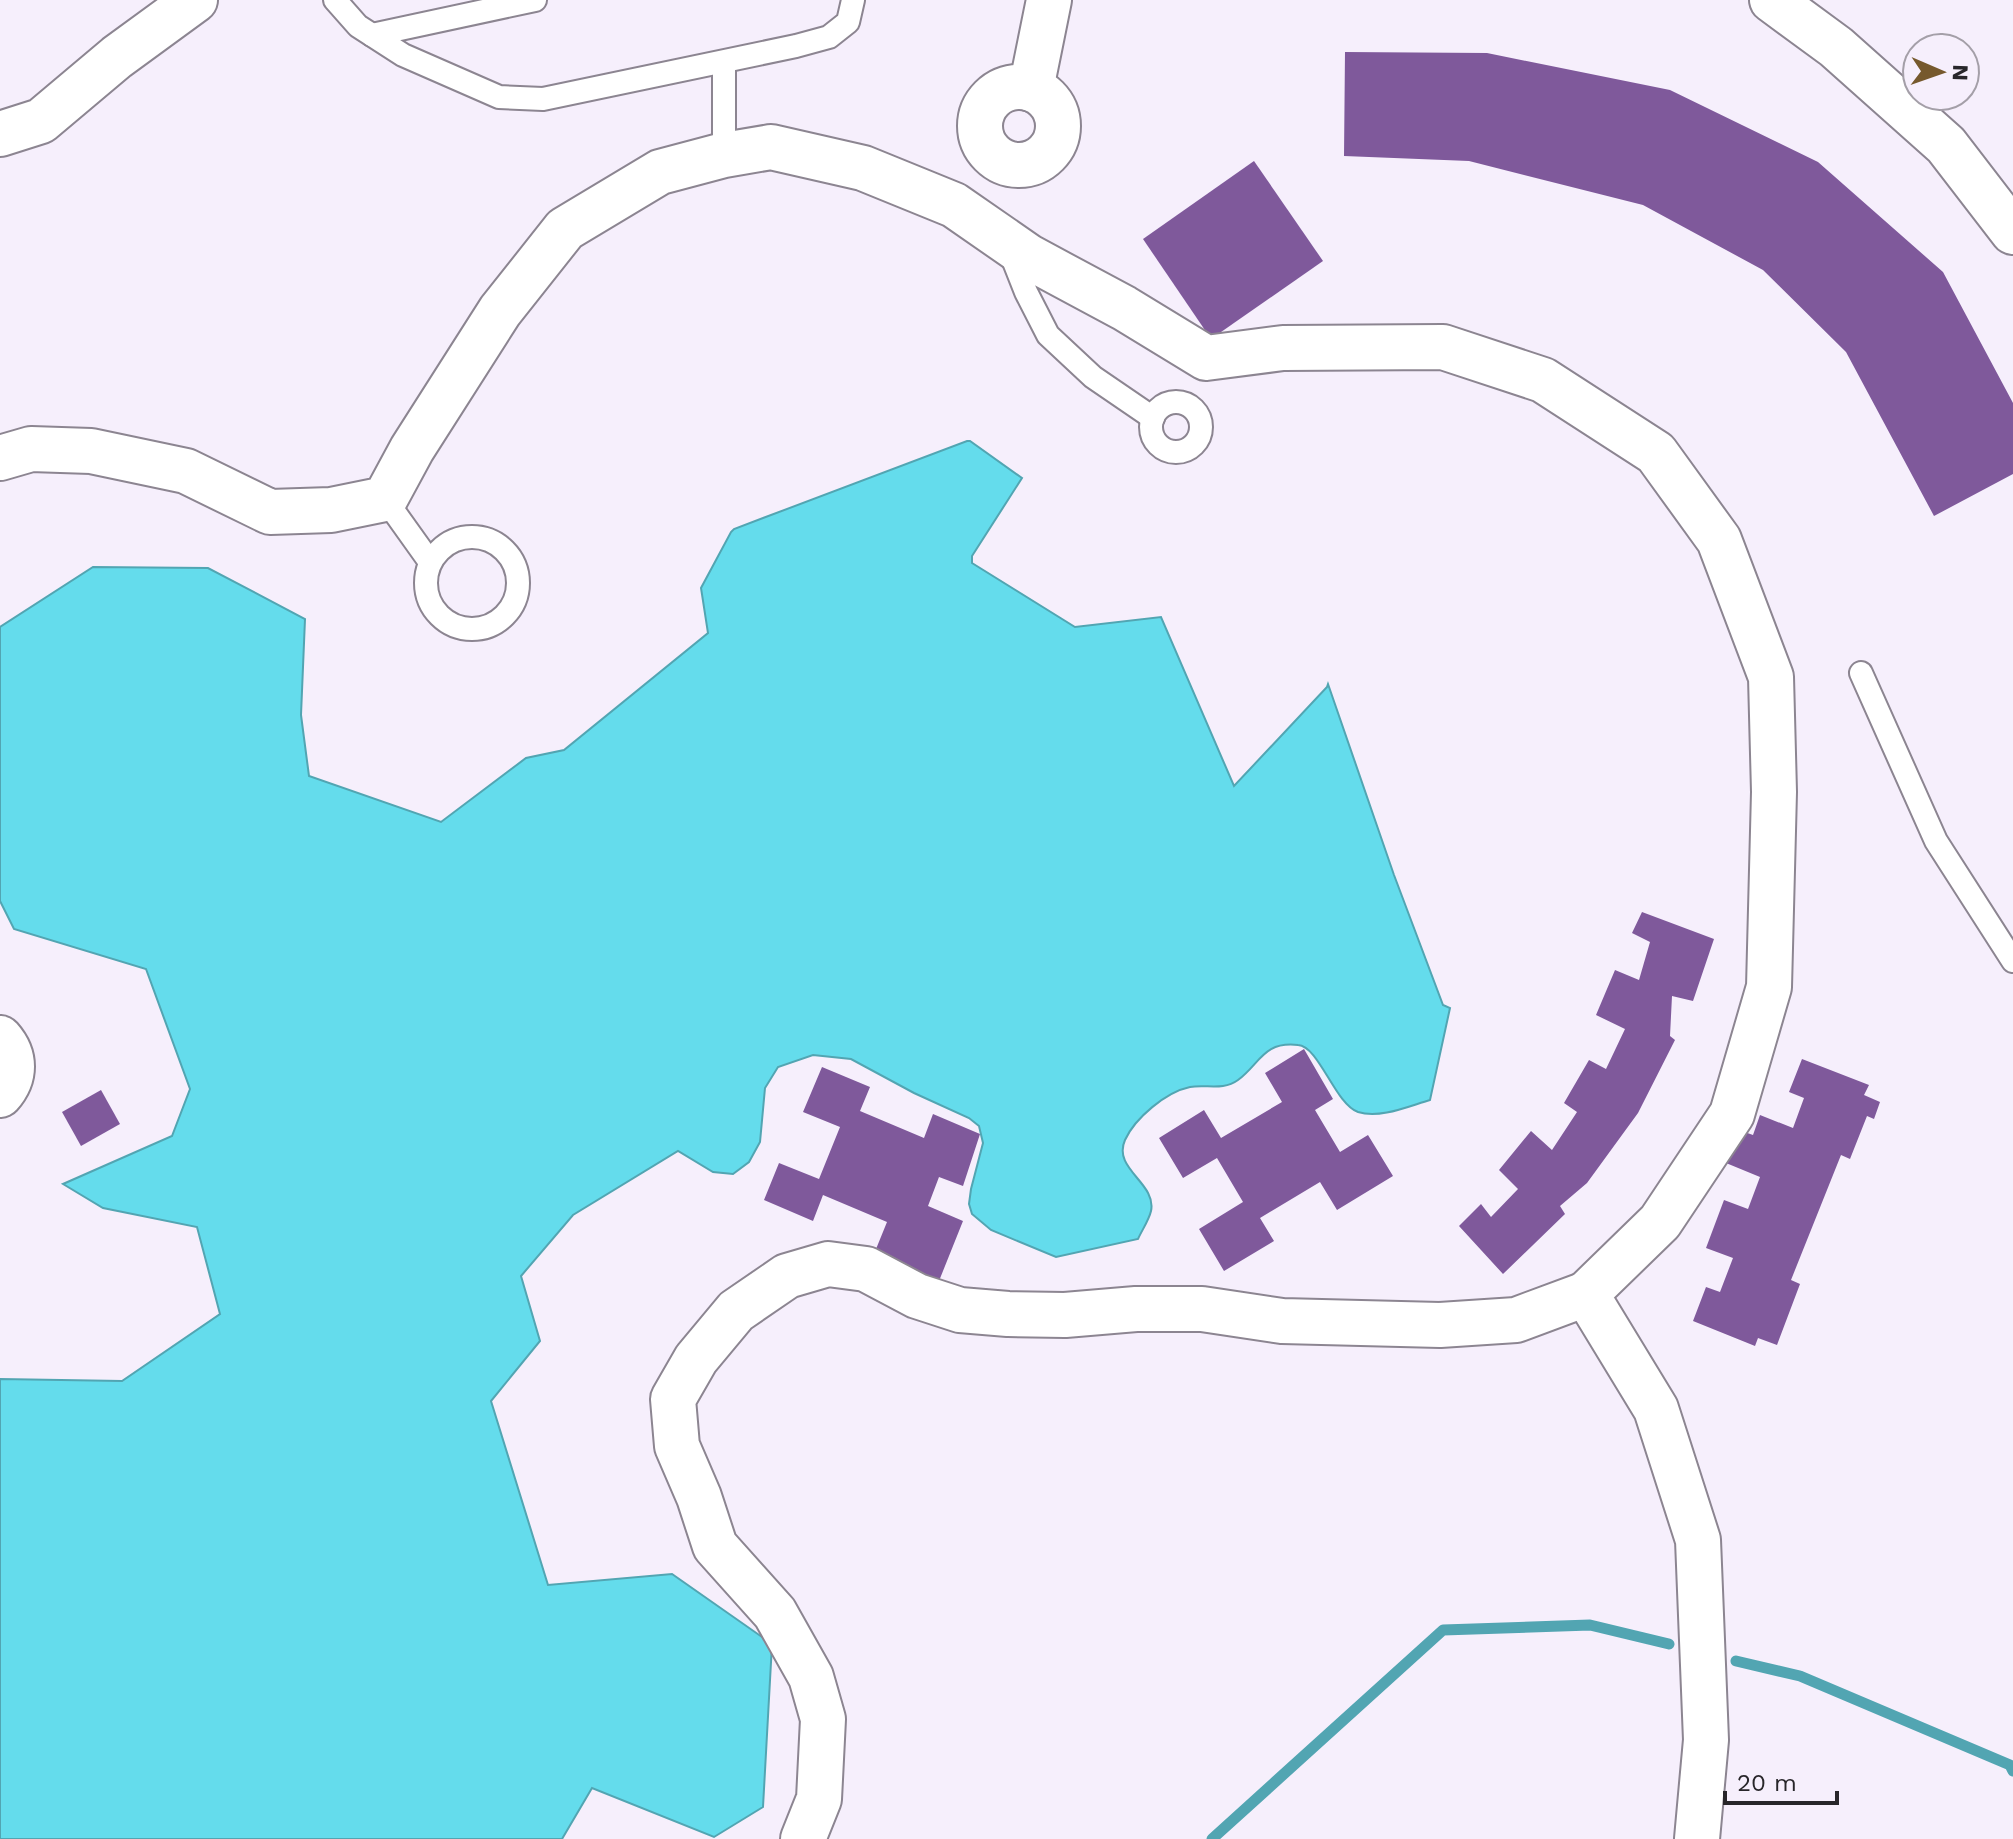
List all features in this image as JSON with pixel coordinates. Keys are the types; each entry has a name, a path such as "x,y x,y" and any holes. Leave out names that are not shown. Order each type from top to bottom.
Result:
{"street":[{"path":"0,134 41,121 117,57 195,0"},
{"path":"992,232 1008,164 1023,166 1038,162 1050,152 1057,138 1058,123 1054,108 1044,96 1031,89 1049,0"},
{"path":"1772,0 1836,47 1946,145 2013,232"},
{"path":"0,458 31,449 91,451 186,471 270,512 331,510 385,499 412,449 500,311 565,229 660,172 724,155 771,147 863,168 954,205 1029,257 1124,308 1206,358 1283,348 1443,347 1543,380 1656,453 1719,540 1771,677 1774,792 1769,987 1732,1114 1660,1222 1586,1294 1516,1320 1440,1325 1282,1321 1202,1309 1136,1309 1065,1315 1008,1314 960,1310 917,1296 866,1269 828,1264 787,1276 736,1311 696,1359 673,1399 677,1446 699,1497 715,1546 775,1613 811,1677 823,1719 819,1799 803,1839"},
{"path":"0,1038 10,1053 13,1067 10,1081 0,1095"},
{"path":"1586,1294 1656,1409 1698,1540 1706,1740 1697,1839"}],"lane":[{"path":"335,0 358,26 403,55 499,97 543,99 829,37 848,22 853,0"},
{"path":"372,35 535,0"},
{"path":"724,62 724,155"},
{"path":"992,232 1048,335 1093,377 1153,418"},
{"path":"385,499 430,562 426,578 427,594 433,609 445,621 459,628 475,630 491,626 504,617 514,603 518,588 517,572 500,545 485,538 469,536 453,540 440,549 430,562"},
{"path":"1861,673 1936,841 2013,961"}],"water":[{"path":"967,441 1022,478 972,556 972,563 1075,627 1161,617 1234,786 1328,684 1394,875 1443,1005 1450,1008 1430,1100 1385,1113 1358,1112 1342,1098 1306,1048 1286,1045 1269,1050 1232,1083 1190,1087 1171,1094 1144,1115 1130,1132 1125,1140 1124,1159 1151,1201 1150,1214 1138,1239 1056,1257 991,1230 972,1214 969,1204 971,1189 983,1143 979,1126 969,1118 851,1059 813,1055 778,1067 765,1088 760,1142 749,1162 733,1174 713,1172 678,1151 573,1215 521,1276 540,1341 491,1401 548,1585 672,1574 772,1644 763,1807 714,1837 592,1788 562,1839 0,1839 0,1379 122,1381 220,1314 197,1227 103,1208 63,1184 172,1136 190,1089 146,969 14,929 0,901 0,627 93,567 208,568 305,619 301,715 309,776 441,822 526,758 564,750 708,633 701,588 734,529"}],"building":[{"path":"1345,52 1487,53 1670,90 1818,162 1943,272 2013,403 2013,474 1934,516 1846,352 1763,270 1643,205 1469,161 1344,156"},
{"path":"1254,161 1323,261 1211,339 1143,239"},
{"path":"1642,912 1714,939 1693,1001 1672,996 1670,1036 1675,1040 1638,1113 1587,1183 1560,1206 1565,1214 1503,1274 1459,1226 1481,1204 1491,1217 1518,1189 1499,1170 1531,1131 1552,1150 1577,1112 1564,1103 1589,1060 1606,1069 1625,1029 1596,1015 1615,970 1639,980 1650,942 1632,933"},
{"path":"1304,1049 1333,1099 1315,1110 1340,1152 1368,1135 1393,1176 1337,1210 1320,1182 1260,1218 1274,1241 1224,1271 1199,1229 1243,1202 1217,1158 1183,1178 1159,1138 1204,1110 1221,1138 1282,1102 1265,1073"},
{"path":"1802,1059 1869,1085 1864,1095 1880,1102 1874,1119 1867,1116 1850,1159 1841,1155 1791,1280 1800,1284 1777,1345 1758,1338 1755,1346 1693,1321 1706,1287 1720,1292 1733,1258 1706,1248 1724,1200 1748,1209 1760,1177 1726,1163 1739,1130 1753,1135 1760,1115 1793,1128 1804,1098 1789,1092"},
{"path":"822,1067 870,1087 860,1111 924,1138 933,1114 980,1134 963,1186 939,1177 928,1206 963,1221 939,1281 874,1254 887,1222 823,1195 813,1221 764,1200 779,1163 819,1179 840,1127 803,1112"},
{"path":"101,1090 120,1124 81,1146 62,1112"}],"waterway":[{"path":"1212,1839 1443,1630 1590,1625 1669,1644"},
{"path":"1736,1661 1800,1676 2010,1765 2013,1771"}]}
